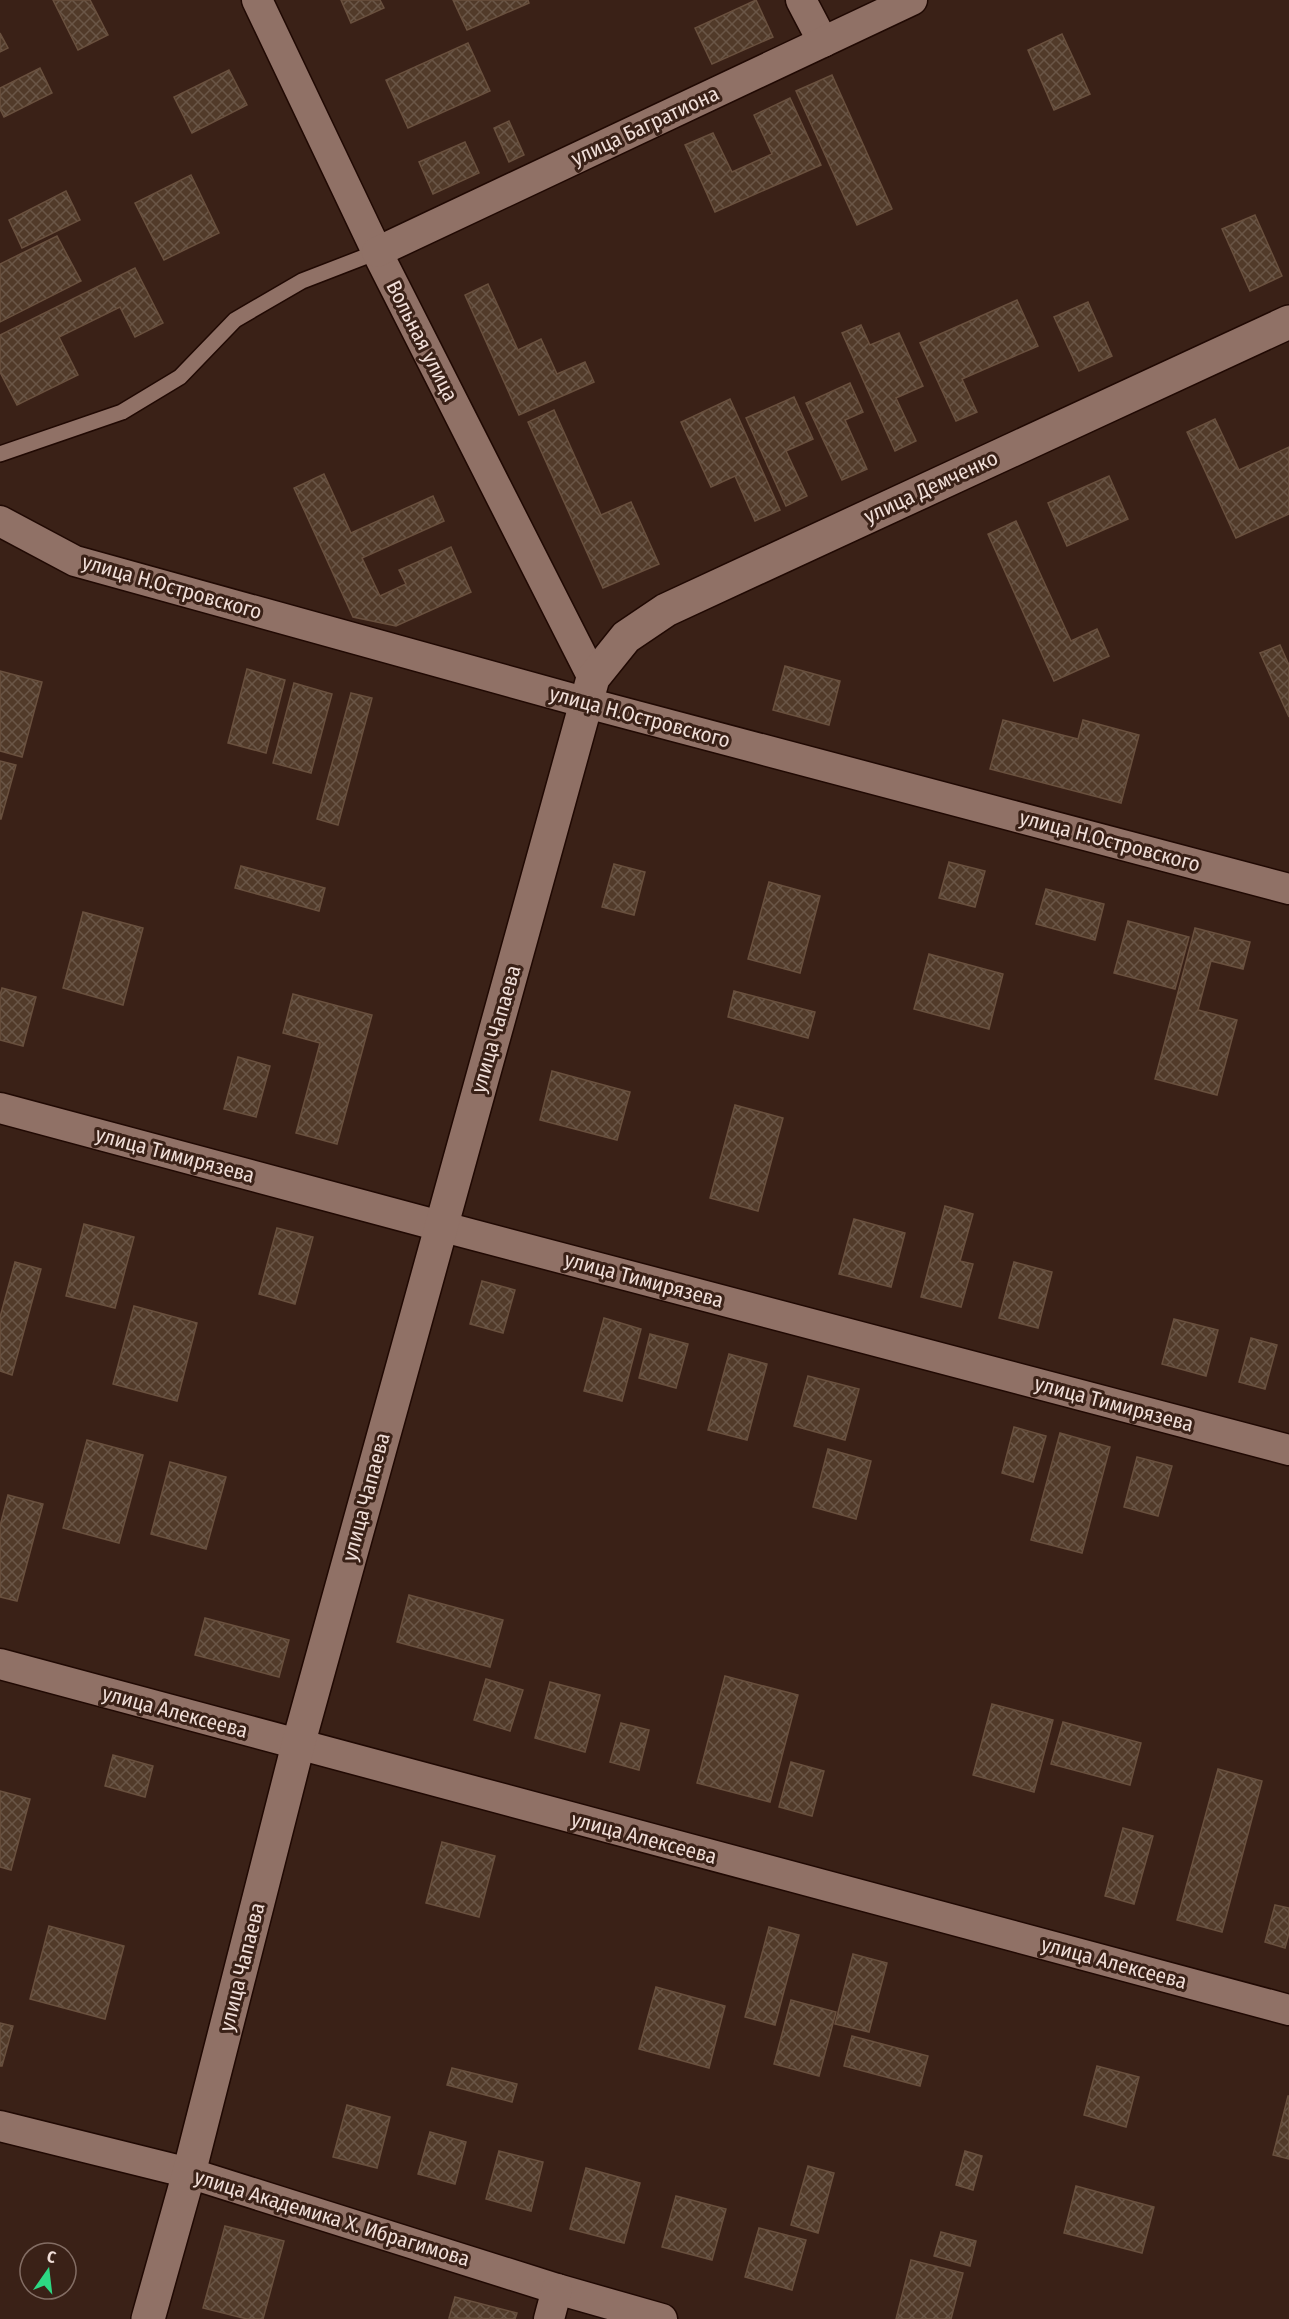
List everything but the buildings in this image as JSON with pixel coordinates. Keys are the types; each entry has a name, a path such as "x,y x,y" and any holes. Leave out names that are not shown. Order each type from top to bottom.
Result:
{"street":[{"name":"Вольная улица","path":"257,0 590,691"},
{"path":"801,0 822,42"},
{"name":"улица Багратиона","path":"377,252 912,0"},
{"name":"улица Демченко","path":"590,691 626,637 666,610 1289,322"},
{"name":"улица Н.Островского","path":"0,522 75,561 590,691 1276,885"},
{"name":"улица Чапаева","path":"148,2319 189,2173 298,1745 590,691"},
{"path":"1276,885 1289,868"},
{"name":"улица Тимирязева","path":"0,1108 440,1227 1289,1450"},
{"name":"улица Алексеева","path":"0,1664 1289,2010"},
{"name":"улица Академика Х. Ибрагимова","path":"0,2126 189,2173 557,2289 662,2319"},
{"path":"549,2319 557,2289"}],"lane":[{"path":"0,454 122,412 180,377 235,320 302,281 377,252"}]}
